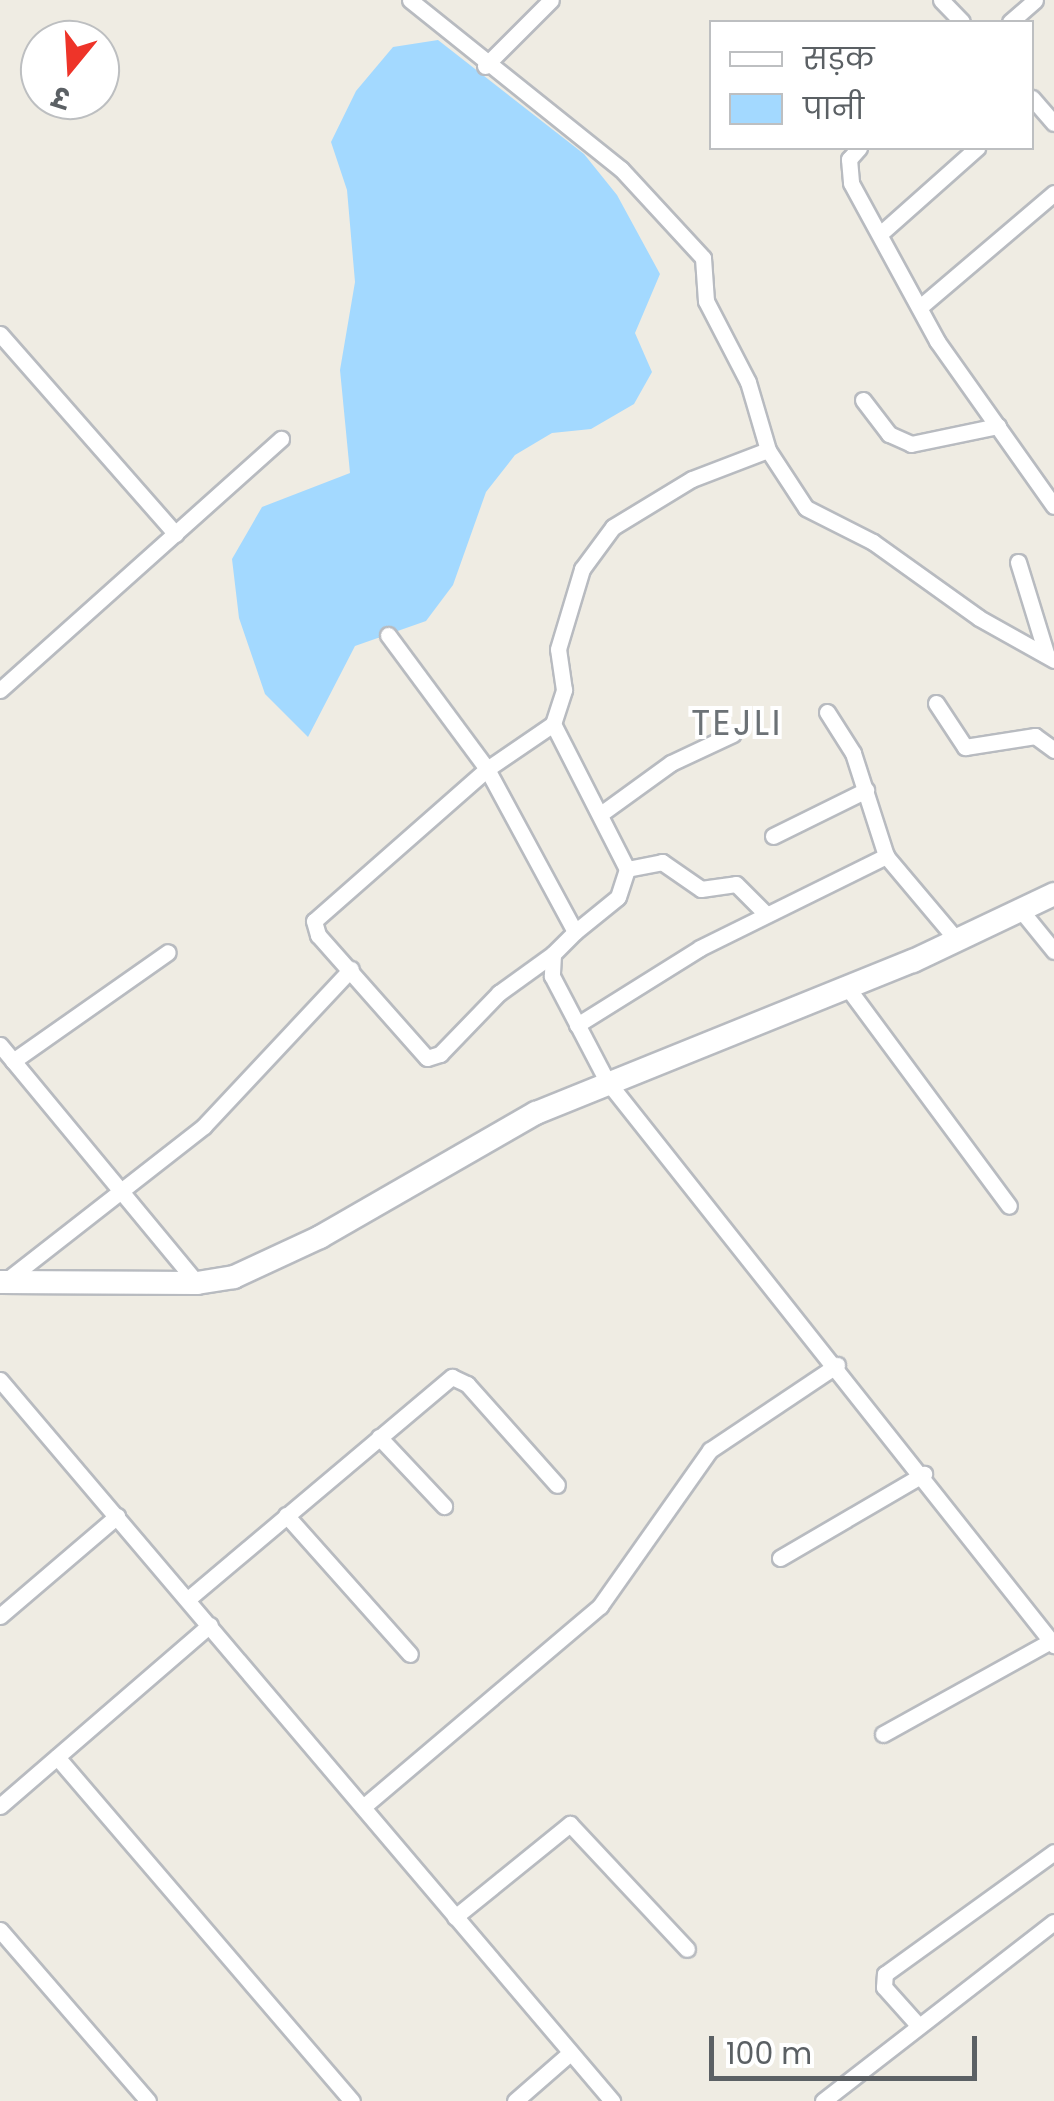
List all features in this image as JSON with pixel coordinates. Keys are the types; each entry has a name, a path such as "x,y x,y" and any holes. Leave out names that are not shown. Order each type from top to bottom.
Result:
{"street":[{"path":"410,0 485,66 621,169 703,258 706,301 748,382 768,450 806,508 873,542 979,618 1050,656"},
{"path":"485,66 551,0"},
{"path":"941,0 960,20"},
{"path":"1012,20 1034,0"},
{"path":"1034,101 1054,123"},
{"path":"858,150 846,170 920,307 1054,506"},
{"path":"880,234 975,150"},
{"path":"920,307 1054,193"},
{"path":"0,334 176,534"},
{"path":"864,400 889,434 911,444 998,426"},
{"path":"3,680 176,534 281,439"},
{"path":"553,724 602,812 628,869 618,897 553,954 498,994 435,1058 420,1054 318,935 318,914 487,769 553,724 564,690 558,649 596,545 692,478 768,450"},
{"path":"1018,562 1050,656"},
{"path":"388,635 487,769 576,932"},
{"path":"936,702 965,747 1036,736 1054,750"},
{"path":"828,712 854,753 886,856 956,939"},
{"path":"602,812 671,763 733,734"},
{"path":"773,836 866,790"},
{"path":"577,1025 765,913 886,856"},
{"path":"628,869 662,862 701,889 736,884 765,913"},
{"path":"4,1281 196,1283 234,1277 320,1237 536,1113 608,1080 847,987 1054,894"},
{"path":"1020,909 1054,951"},
{"path":"13,1060 168,952"},
{"path":"553,954 552,976 608,1080 924,1474 1053,1643 883,1734"},
{"path":"4,1281 126,1191 246,1086 351,970"},
{"path":"847,987 1009,1206"},
{"path":"0,1046 126,1191 196,1283"},
{"path":"364,1807 600,1606 710,1450 837,1365"},
{"path":"188,1599 444,1380 460,1379 557,1485"},
{"path":"0,1380 612,2101"},
{"path":"379,1437 444,1506"},
{"path":"780,1558 924,1474"},
{"path":"286,1515 410,1654"},
{"path":"0,1616 117,1516"},
{"path":"0,1806 210,1624"},
{"path":"57,1757 352,2101"},
{"path":"455,1916 570,1824 687,1949"},
{"path":"918,2025 884,1987 885,1974 1054,1852"},
{"path":"823,2101 1054,1922"},
{"path":"0,1930 148,2101"},
{"path":"515,2101 570,2053"}],"water":[{"path":"438,40 584,154 617,195 660,274 635,333 652,372 634,404 591,429 552,433 515,455 486,492 453,585 426,621 355,646 308,737 265,694 239,618 232,559 262,507 350,473 340,370 355,282 347,190 331,142 356,91 393,47"}],"district":[{"name":"TEJLI","path":"737,723"}]}
